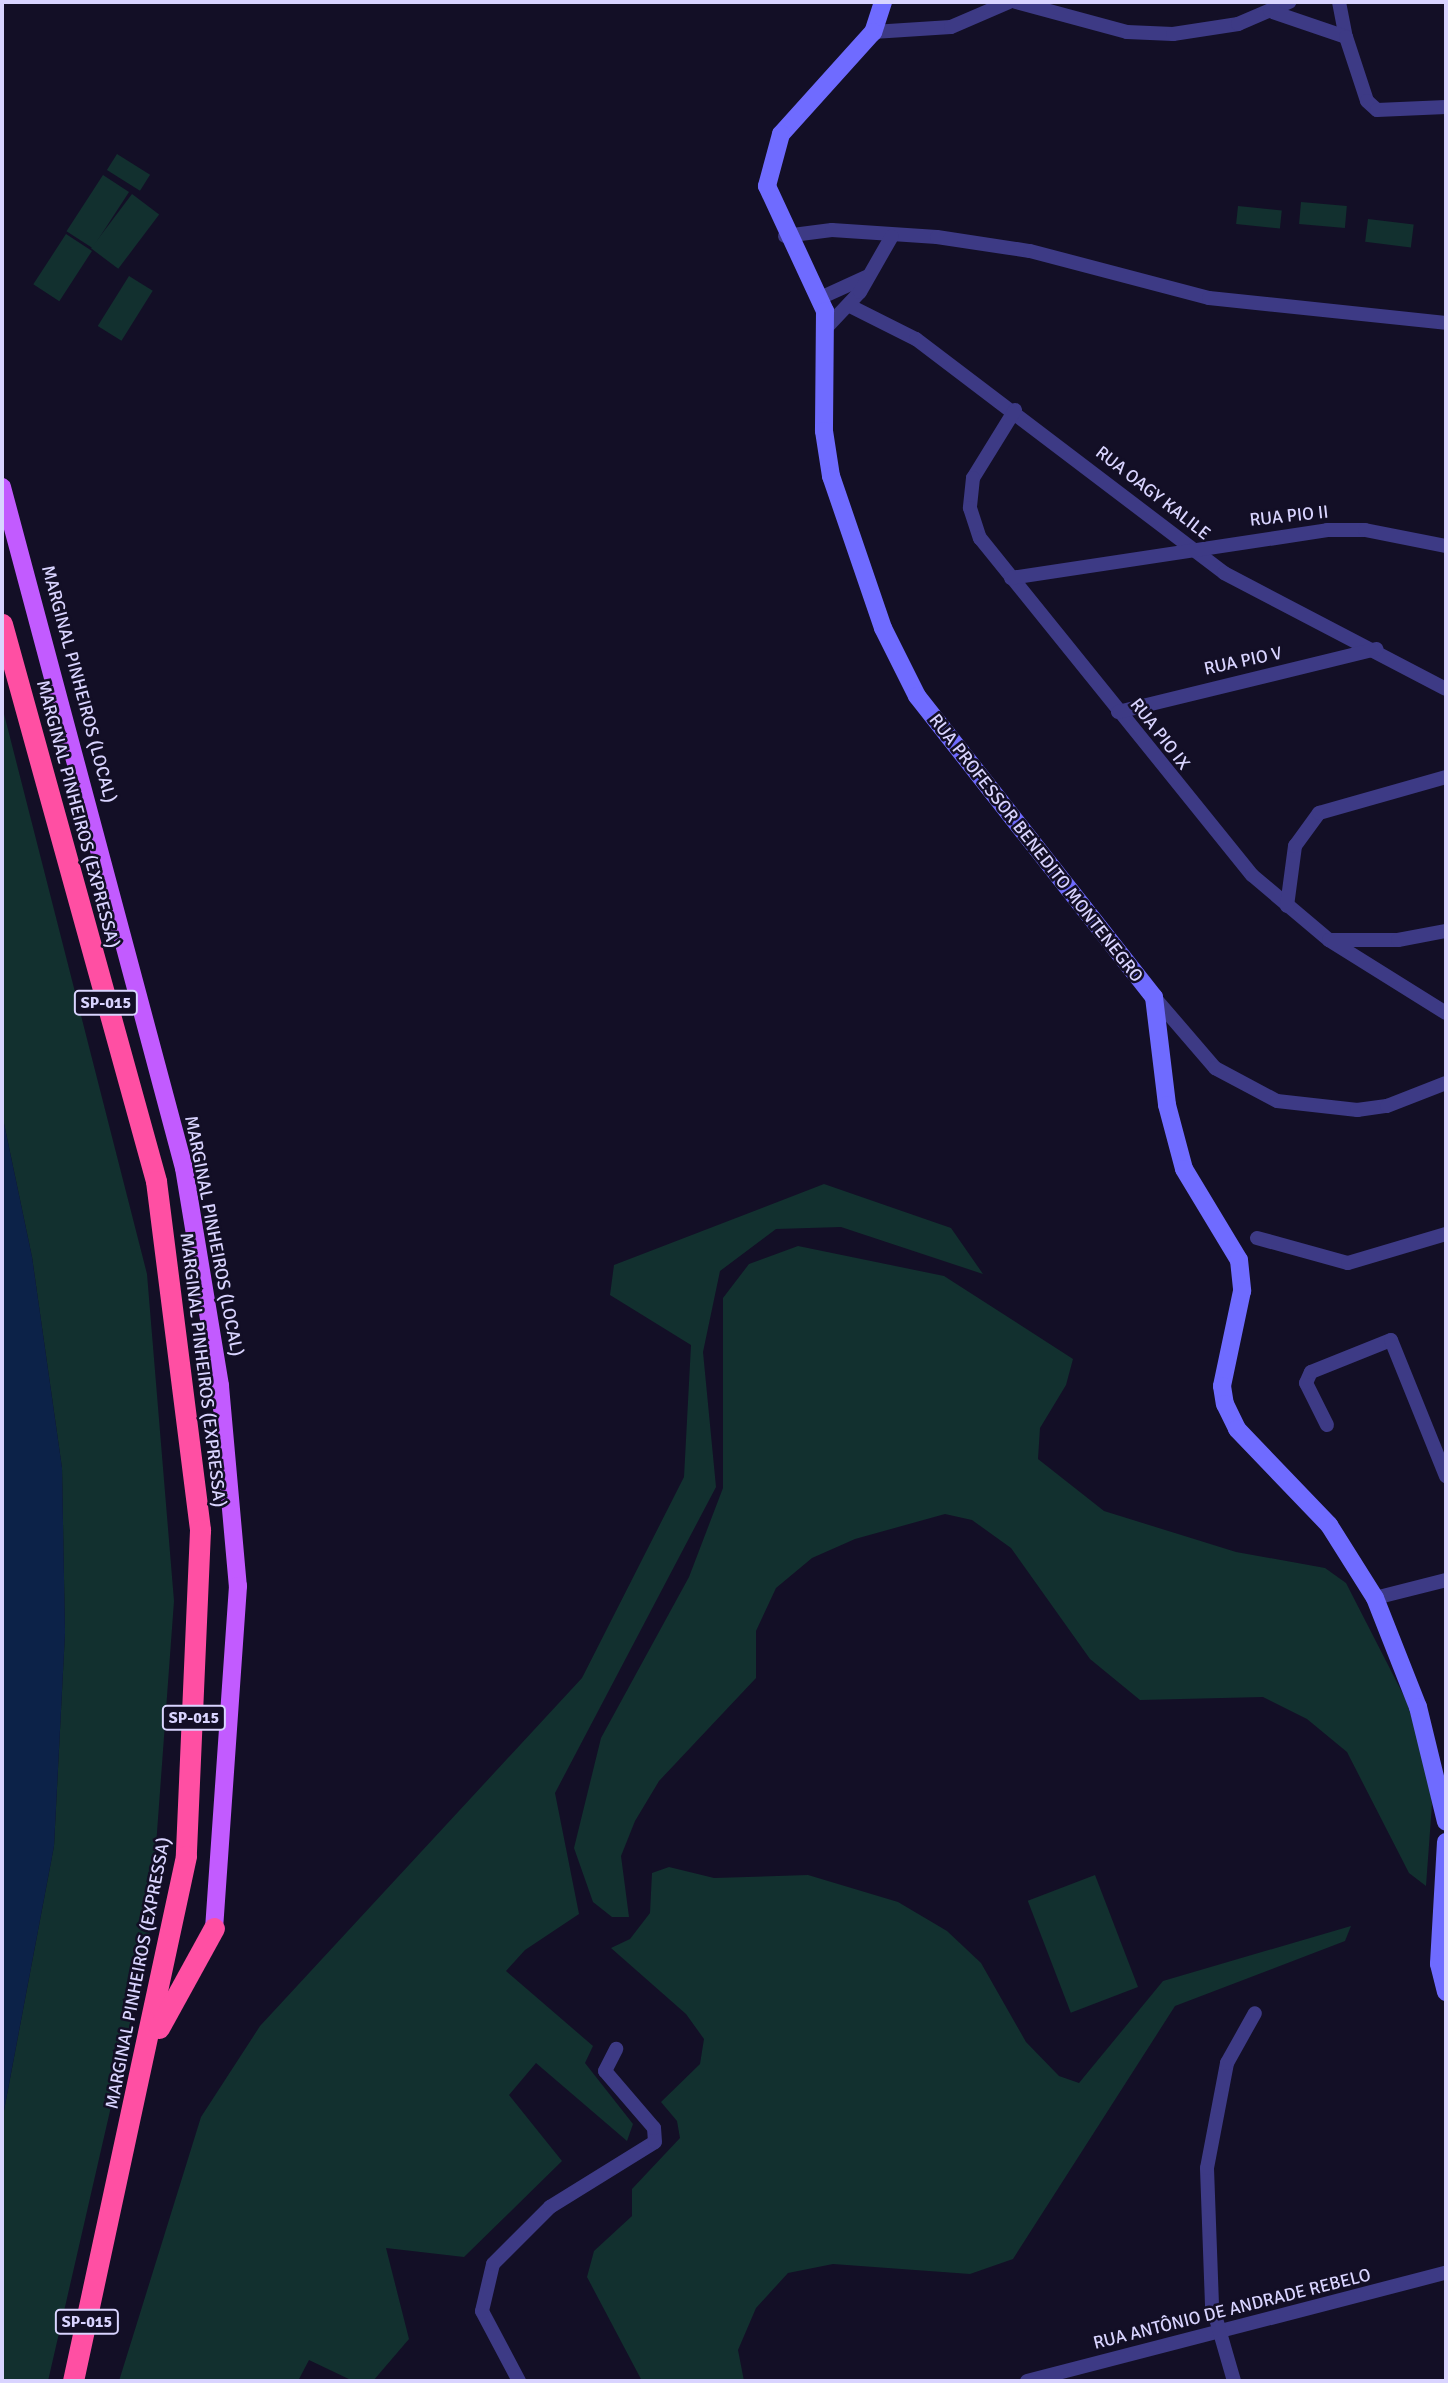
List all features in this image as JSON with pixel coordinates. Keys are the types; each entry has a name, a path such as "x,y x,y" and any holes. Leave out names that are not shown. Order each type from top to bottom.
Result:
{"highway":[{"name":"MARGINAL PINHEIROS (EXPRESSA)","path":"2,624 156,1181 187,1400 200,1530 186,1856 150,2045 73,2381"},
{"path":"150,2045 214,1928"}],"main road":[{"name":"MARGINAL PINHEIROS (LOCAL)","path":"2,487 184,1168 220,1386 238,1586 214,1928"}],"street":[{"path":"883,2 873,32 951,27 1009,2"},
{"path":"1016,2 1127,32 1174,34 1238,24 1289,2"},
{"path":"1339,2 1346,37 1367,101 1377,110 1446,107"},
{"path":"1270,11 1346,37"},
{"name":"RUA PROFESSOR BENEDITO MONTENEGRO","path":"873,32 812,95 774,151 767,186 785,236 820,298 827,327 824,431 831,476 883,628 918,696 958,754 1154,997"},
{"path":"785,236 832,230 1030,251 1209,298 1446,323"},
{"path":"827,327 849,306 873,272 891,236"},
{"path":"820,298 873,272"},
{"name":"RUA OAGY KALILE","path":"849,306 916,340 1015,410 1198,553 1446,689"},
{"name":"RUA PIO IX","path":"1015,410 982,461 970,494 979,538 1213,832 1287,906 1329,940 1446,1013"},
{"name":"RUA PIO II","path":"1011,578 1198,553 1257,537 1327,530 1365,530 1446,546"},
{"name":"RUA PIO V","path":"1118,712 1376,649"},
{"path":"1287,906 1295,846 1319,813 1446,777"},
{"path":"1329,940 1398,940 1446,931"},
{"path":"1154,997 1215,1068 1277,1101 1357,1110 1387,1106 1446,1083"},
{"path":"1154,997 1167,1105 1184,1169 1239,1259 1242,1290 1222,1386 1224,1405 1237,1429 1329,1525 1375,1598 1418,1707 1446,1822"},
{"path":"1257,1238 1348,1263 1446,1234"},
{"path":"1327,1425 1306,1384 1311,1372 1391,1340 1446,1476"},
{"path":"1375,1598 1446,1580"},
{"path":"1446,1842 1439,1964 1446,1992"},
{"path":"1234,2381 1219,2333 1208,2266 1207,2168 1227,2063 1255,2013"},
{"path":"519,2381 482,2311 493,2264 550,2207 655,2142 654,2128 605,2071 616,2049"},
{"name":"RUA ANTÔNIO DE ANDRADE REBELO","path":"1027,2381 1446,2273"}],"green space":[{"path":"117,154 150,175 140,191 107,170"},
{"path":"103,175 129,192 93,248 67,231"},
{"path":"132,194 159,214 118,269 91,248"},
{"path":"1301,202 1347,206 1345,228 1299,224"},
{"path":"1238,206 1282,211 1280,229 1236,224"},
{"path":"1368,219 1414,225 1411,247 1365,242"},
{"path":"66,234 92,251 59,301 33,284"},
{"path":"129,276 153,291 121,341 98,326"},
{"path":"2,706 147,1274 174,1601 149,1941 48,2381 2,2381 2,2121 54,1846 65,1633 62,1468 32,1257 2,1114"},
{"path":"824,1184 951,1228 983,1274 841,1227 776,1229 720,1271 703,1352 716,1487 555,1793 579,1914 525,1950 506,1971 593,2046 585,2063 633,2124 627,2141 536,2063 509,2095 562,2161 464,2257 386,2248 409,2339 373,2381 353,2381 309,2360 298,2381 119,2381 201,2117 260,2026 582,1678 684,1477 691,1345 610,1295 614,1265"},
{"path":"798,1246 944,1276 1073,1359 1066,1385 1040,1428 1038,1459 1104,1511 1236,1552 1325,1568 1346,1583 1406,1700 1426,1763 1432,1804 1426,1886 1409,1873 1347,1752 1307,1719 1263,1697 1140,1700 1090,1659 1011,1548 972,1520 945,1514 855,1539 812,1558 776,1588 756,1631 756,1678 659,1781 635,1821 621,1856 629,1917 612,1917 593,1902 574,1848 601,1738 689,1577 723,1488 723,1298 749,1264"},
{"path":"669,1867 714,1878 808,1875 898,1902 947,1931 981,1963 1026,2042 1059,2076 1079,2083 1163,1981 1351,1926 1345,1941 1175,2006 1013,2259 970,2274 833,2264 788,2273 756,2308 738,2350 744,2381 642,2381 587,2277 594,2251 632,2216 632,2189 680,2138 677,2121 661,2102 700,2064 704,2039 686,2014 611,1948 630,1939 650,1913 652,1873"},
{"path":"1095,1875 1138,1987 1071,2013 1028,1901"}],"water":[{"path":"2,1114 32,1257 62,1468 65,1633 54,1846 2,2121"}]}
